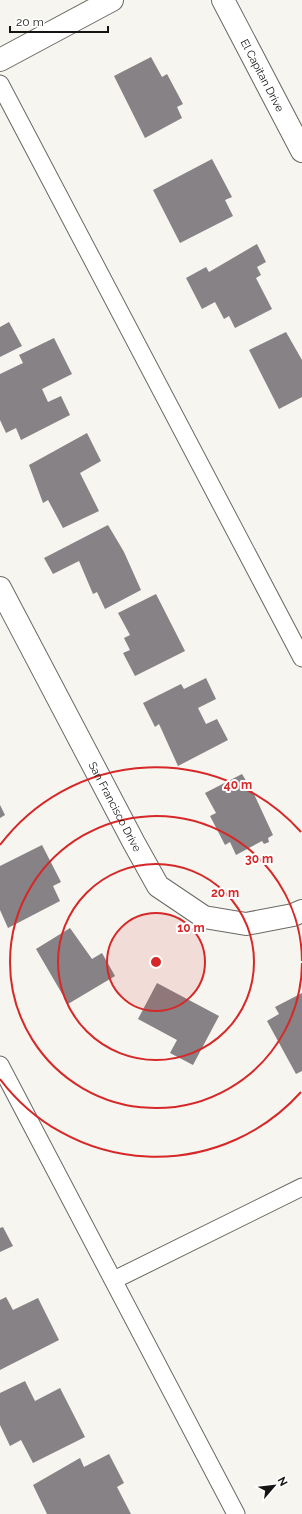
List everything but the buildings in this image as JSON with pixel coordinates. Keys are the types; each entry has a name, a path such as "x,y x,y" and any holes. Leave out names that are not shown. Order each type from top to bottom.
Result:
{"street":[{"path":"0,60 112,0"},
{"name":"El Capitan Drive","path":"223,0 302,151"},
{"name":"San Francisco Drive","path":"0,588 158,886 204,917 246,924 293,915 302,911"}],"lane":[{"path":"0,84 302,658"},
{"path":"0,1065 236,1514"},
{"path":"114,1280 302,1187"}]}
